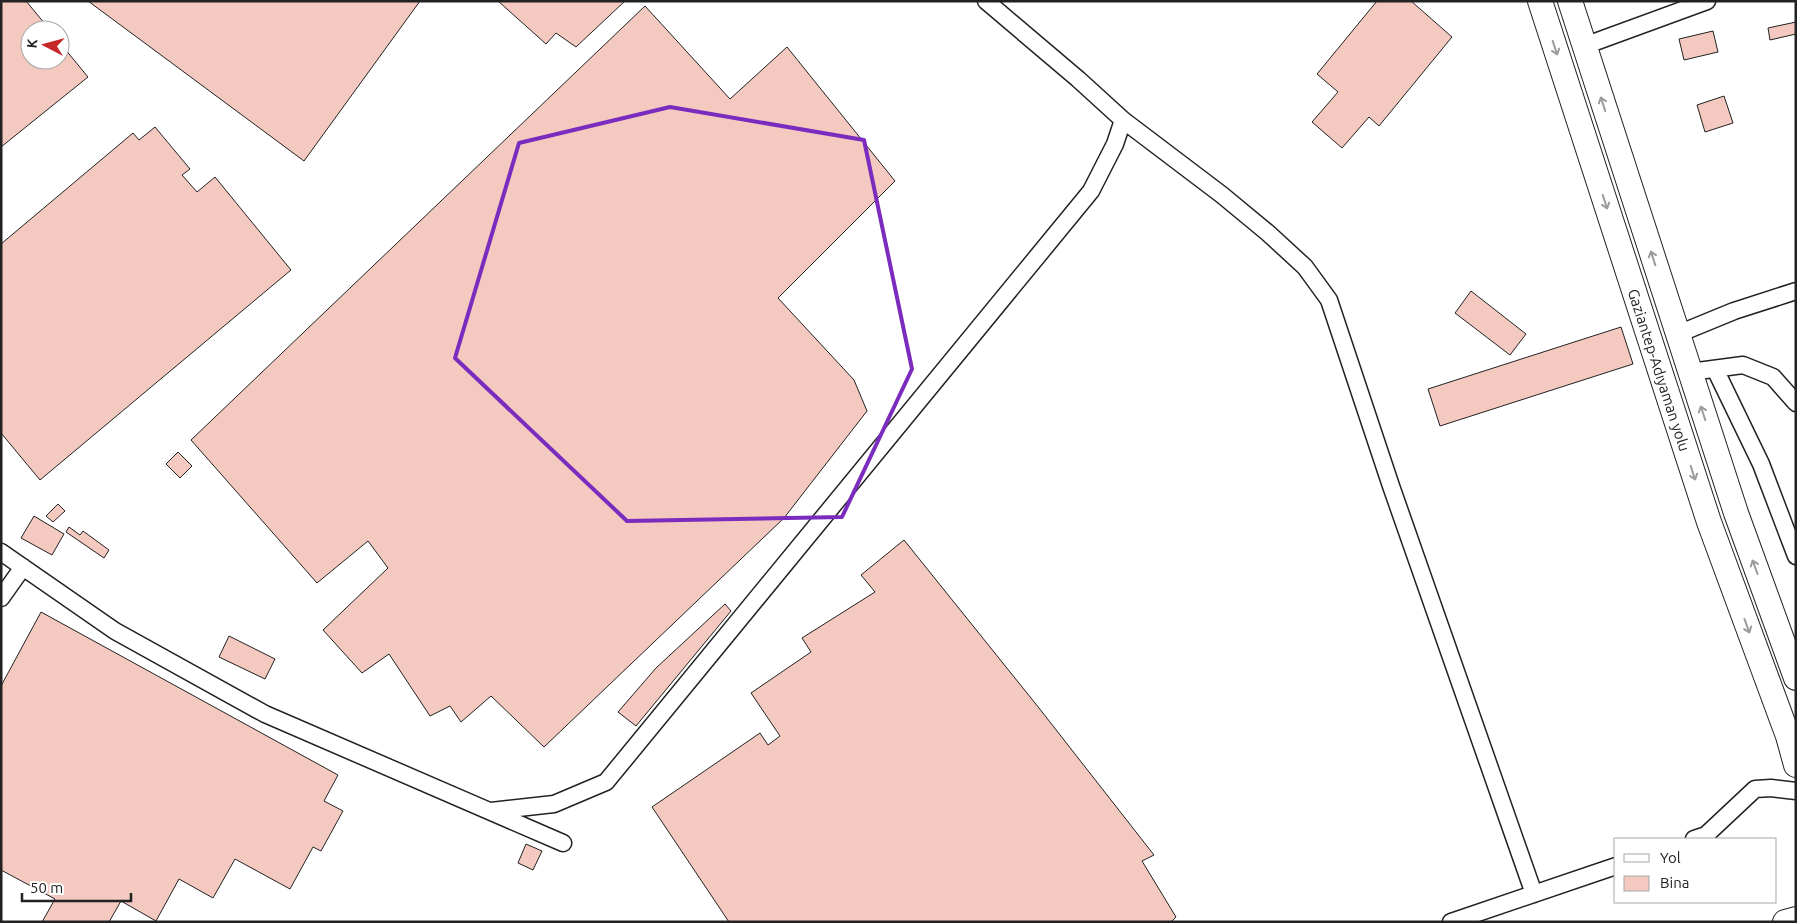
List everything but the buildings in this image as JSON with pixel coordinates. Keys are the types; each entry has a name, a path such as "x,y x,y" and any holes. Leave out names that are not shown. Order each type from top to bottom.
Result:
{"highway":[{"name":"Gaziantep-Adıyaman yolu","path":"1540,1 1709,522 1788,736 1796,765"},
{"name":"Gaziantep-Adıyaman yolu","path":"1570,1 1736,513 1796,678"},
{"path":"1785,922 1796,918"}],"street":[{"path":"986,1 1123,120 1222,195 1268,233 1305,267 1329,300 1391,486 1534,894"},
{"path":"1584,46 1706,1"},
{"path":"491,811 554,804 606,782 1091,191 1115,144 1123,120"},
{"path":"1678,334 1734,311 1796,291"},
{"path":"1690,372 1743,365 1773,376 1796,403"},
{"path":"1716,369 1761,464 1796,556"},
{"path":"1,552 115,631 265,714 563,843"},
{"path":"1,598 23,567"},
{"path":"1697,838 1706,835 1755,790 1771,788 1796,791"},
{"path":"1451,922 1614,867"}],"highlighted area":[{"path":"670,107 864,140 912,369 842,517 627,521 455,358 519,143"}]}
